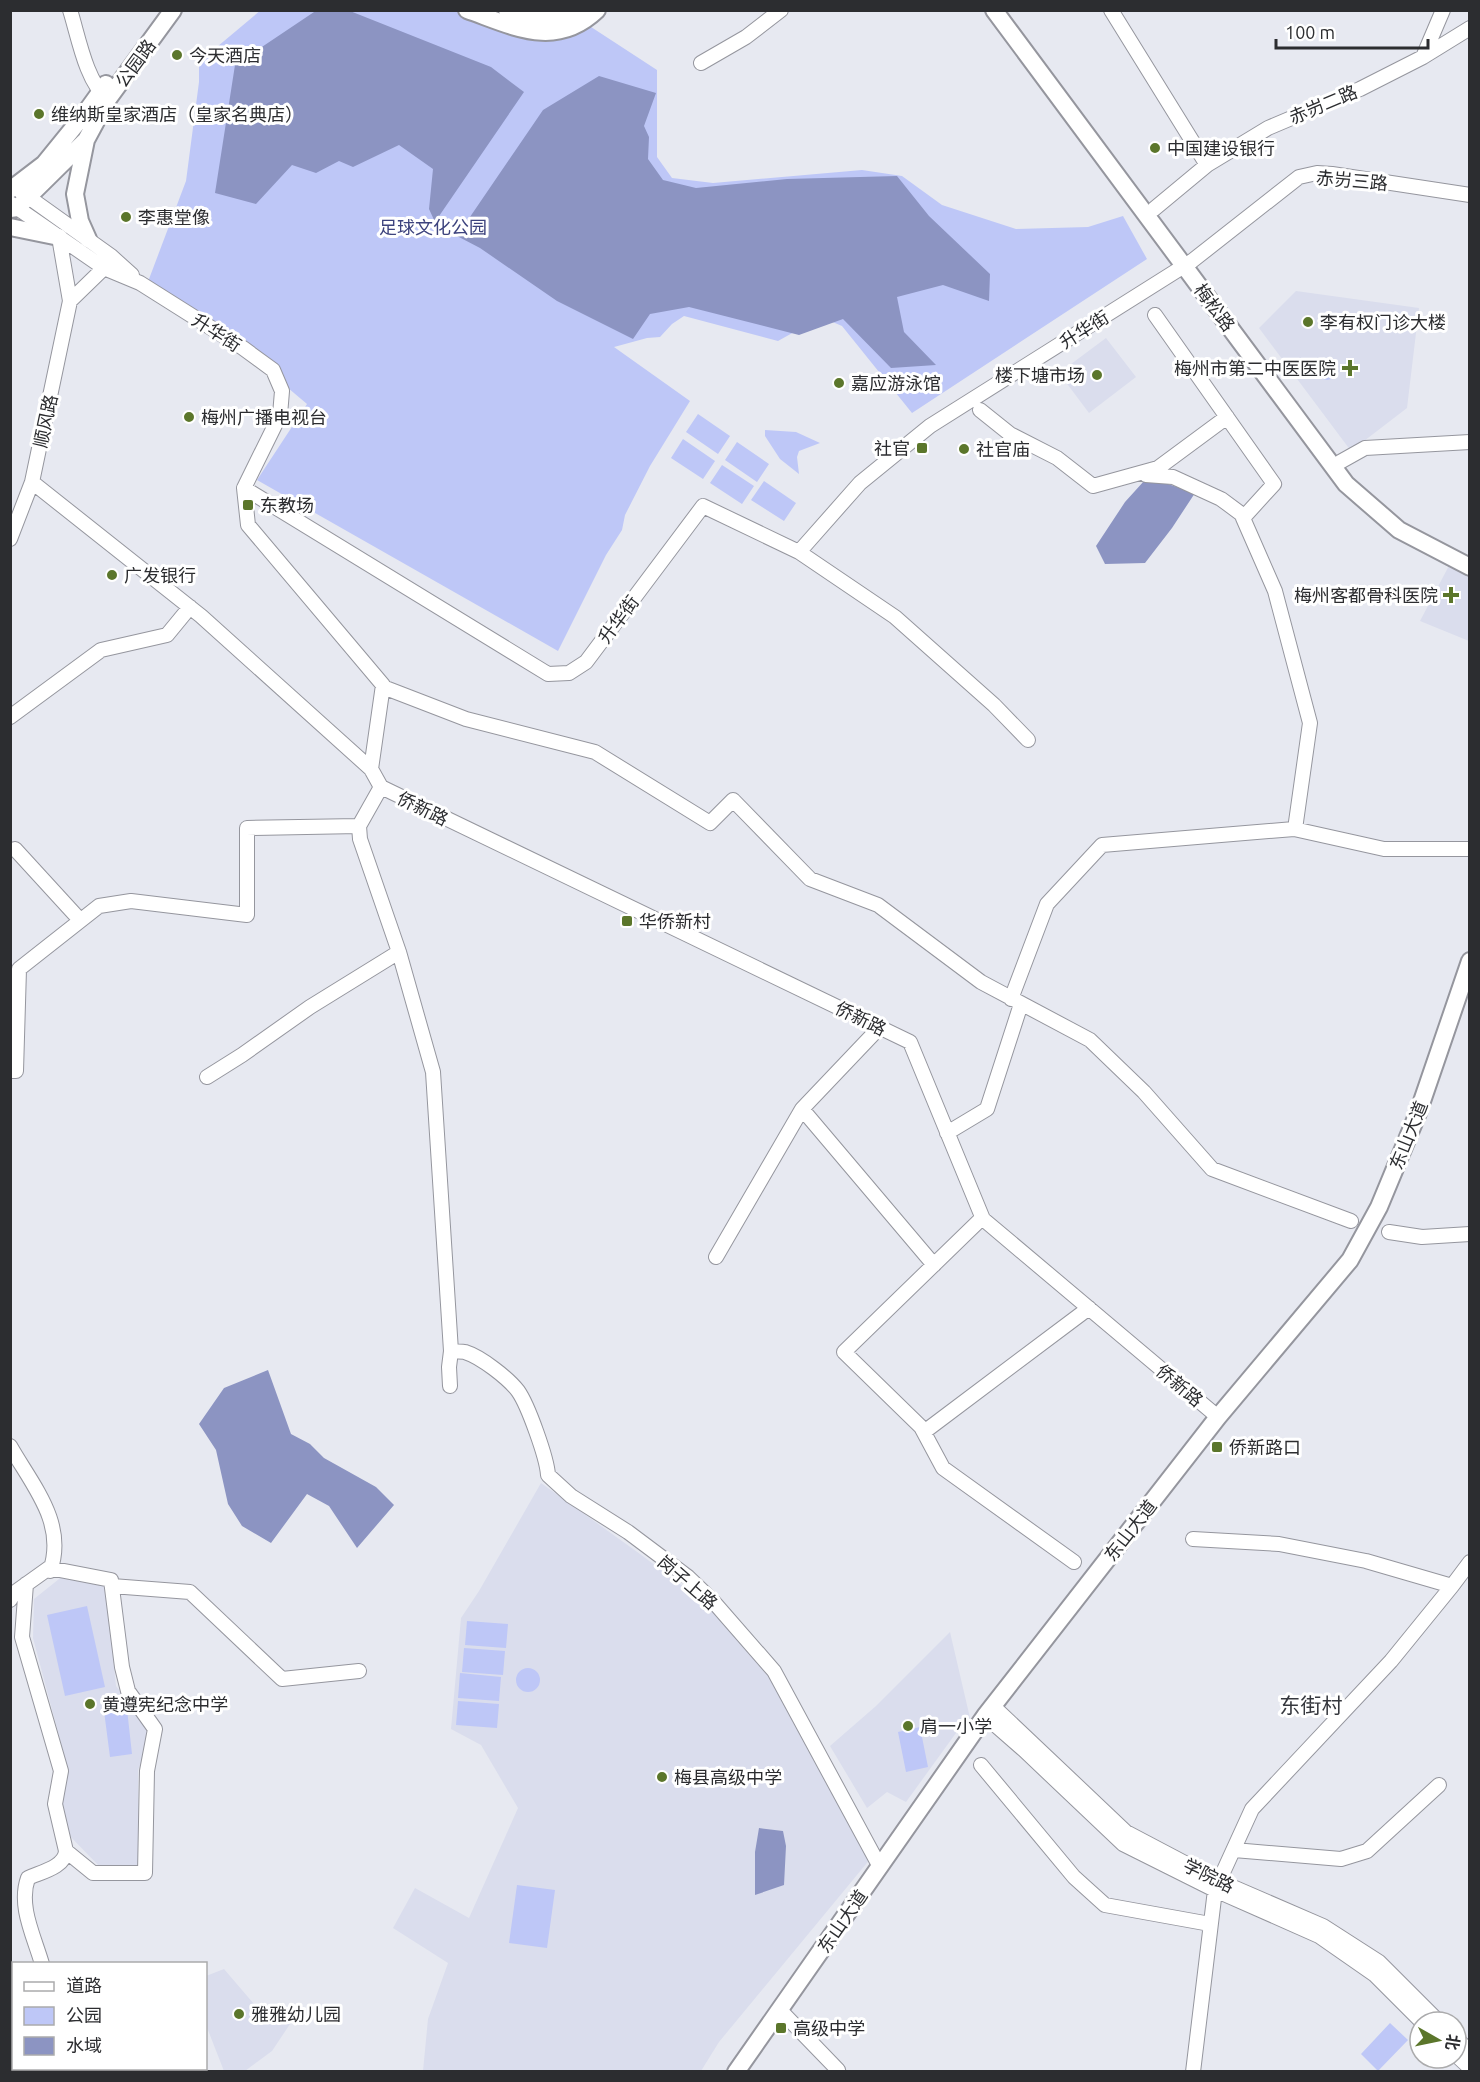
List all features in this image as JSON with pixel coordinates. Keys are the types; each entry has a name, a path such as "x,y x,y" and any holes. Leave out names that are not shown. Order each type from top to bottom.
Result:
{"main road":[{"name":"公园路","path":"15,197 86,140 104,96 160,10"},
{"name":"公园路","path":"15,197 104,96 173,10"},
{"path":"467,10 532,32 557,32 575,26 597,10"},
{"path":"507,10 534,20 553,19 574,10"},
{"name":"梅松路","path":"994,10 1346,484 1399,530 1470,567"},
{"name":"梅松路","path":"1004,10 1352,478 1406,524 1470,559"},
{"path":"86,140 75,194 80,221 88,239"},
{"path":"10,227 59,237"},
{"name":"东山大道","path":"736,2072 989,1711 1218,1417 1350,1260 1375,1214 1418,1113 1470,961"}],"street":[{"path":"70,10 90,76 104,96"},
{"path":"701,63 746,37 781,10"},
{"path":"1111,10 1207,165"},
{"path":"1423,57 1443,10"},
{"name":"赤岃二路","path":"1154,210 1207,165 1268,128 1360,89 1423,57 1470,28"},
{"name":"赤岃三路","path":"1192,261 1299,177 1317,173 1332,174 1470,195"},
{"name":"升华街","path":"15,197 59,237 104,268 140,283 243,348 273,370 282,391 280,415 244,488 548,674 569,673 586,662 704,506 799,552 860,483 930,426 1192,261"},
{"name":"升华街","path":"15,197 88,239 111,256 140,283"},
{"name":"顺风路","path":"10,539 32,482 70,301 59,237"},
{"path":"70,301 104,268"},
{"path":"1155,315 1274,484 1244,516"},
{"path":"980,410 1010,434 1057,458 1093,486 1158,468 1227,417"},
{"path":"1341,462 1365,448 1470,442"},
{"path":"1135,475 1173,477 1221,499 1244,516 1275,591 1310,723 1295,829"},
{"path":"32,482 190,607 371,769"},
{"path":"244,488 248,525 383,687 466,719 595,752 710,823 733,800 810,879 878,905 981,982 1090,1040 1144,1092 1212,1169 1351,1221"},
{"path":"799,552 895,617 994,705 1028,740"},
{"path":"10,717 101,650 167,635 190,607"},
{"path":"371,769 383,687"},
{"name":"侨新路","path":"371,769 381,788 910,1042 982,1218 1218,1417"},
{"path":"381,788 359,826 360,839 399,952 433,1072 451,1351 450,1386"},
{"path":"10,1071 16,1071 19,969 99,906 131,901 247,915 247,828 359,826"},
{"path":"947,1133 987,1109 1016,1002 1047,904 1102,844 1295,829 1384,849 1470,849"},
{"path":"15,849 80,920"},
{"path":"207,1077 310,1007 399,952"},
{"path":"716,1257 802,1109 880,1028"},
{"path":"802,1109 934,1265"},
{"path":"982,1218 844,1352 921,1427 943,1468 1074,1562"},
{"path":"1389,1232 1422,1237 1470,1234"},
{"path":"924,1432 1089,1308"},
{"name":"岗子上路","path":"451,1351 466,1353 494,1369 518,1392 538,1436 548,1467 548,1475 571,1496 628,1532 688,1577 712,1600 774,1671 880,1867"},
{"path":"10,1446 48,1509 53,1525 54,1550 50,1570"},
{"path":"1193,1539 1279,1544 1366,1561 1452,1586"},
{"path":"1193,2072 1210,1924 1217,1886 1252,1809 1391,1660 1470,1562"},
{"path":"10,1600 14,1593 49,1568 111,1580 122,1667 128,1691 155,1729 147,1771 145,1873 93,1872 66,1851"},
{"path":"26,1584 22,1637 61,1771 55,1804 66,1851 66,1857 61,1863 28,1878 25,1888 24,1904 41,1962"},
{"path":"112,1586 190,1592 282,1679 359,1671"},
{"name":"学院路","path":"989,1711 1024,1750 1123,1844 1217,1886 1319,1936 1375,1976 1410,2010"},
{"path":"981,1765 1074,1877 1105,1905 1210,1924"},
{"path":"1234,1850 1341,1859 1367,1851 1439,1785"},
{"name":"学院路","path":"1217,1886 1323,1926 1378,1962 1427,2010"},
{"path":"780,2010 838,2070 837,2072"}],"shaded area":[{"name":"梅州市第二中医医院","path":"1296,291 1419,308 1407,408 1351,451 1259,328"},
{"name":"楼下塘市场","path":"1106,338 1136,377 1089,413 1059,373"},
{"name":"梅州客都骨科医院","path":"1453,558 1469,569 1469,641 1420,621"},
{"name":"梅县高级中学","path":"541,1483 713,1609 766,1668 805,1743 871,1858 719,2042 701,2071 423,2071 428,2019 448,1963 393,1928 415,1888 469,1918 518,1808 481,1745 451,1729 461,1618"},
{"name":"黄遵宪纪念中学","path":"64,1575 106,1587 116,1686 144,1723 150,1741 138,1770 139,1866 101,1868 62,1828 60,1810 62,1788 68,1770 33,1638 34,1599"},
{"name":"肩一小学","path":"950,1632 970,1718 956,1733 906,1802 887,1792 867,1808 830,1746 876,1706"},
{"name":"雅雅幼儿园","path":"224,1969 254,2004 290,2024 272,2051 245,2071 224,2071 207,2028 207,1976"}],"green space":[{"name":"足球文化公园","path":"261,10 478,11 588,25 657,70 657,157 672,178 713,183 862,170 902,176 942,205 1016,229 1088,227 1123,216 1147,259 912,413 842,326 821,317 778,341 684,316 672,324 660,337 614,347 690,401 650,466 625,515 622,530 606,555 558,651 257,480 307,404 250,356 146,287 186,181 199,82 199,62"},
{"path":"1327,360 1334,363 1337,370 1334,377 1327,380 1320,377 1317,370 1320,363"},
{"path":"698,414 730,436 718,454 686,432"},
{"path":"765,430 796,432 820,443 799,451 797,457 799,474 780,459 765,436"},
{"path":"683,439 715,461 703,479 671,458"},
{"path":"737,442 769,464 757,482 725,460"},
{"path":"722,465 754,486 742,504 710,483"},
{"path":"764,481 796,503 784,521 751,500"},
{"path":"87,1606 105,1687 65,1696 47,1615"},
{"path":"467,1621 508,1624 506,1648 465,1645"},
{"path":"464,1648 505,1651 503,1675 462,1672"},
{"path":"528,1668 537,1671 540,1680 537,1689 528,1692 519,1689 516,1680 519,1671"},
{"path":"460,1673 501,1677 499,1701 458,1698"},
{"path":"458,1701 499,1704 497,1728 456,1725"},
{"path":"127,1709 132,1754 110,1757 104,1711"},
{"path":"920,1727 928,1767 906,1772 898,1732"},
{"path":"517,1885 555,1890 547,1948 509,1943"},
{"path":"1390,2023 1408,2040 1378,2071 1361,2054"}],"water":[{"path":"317,10 350,11 491,67 524,92 435,222 429,209 433,169 399,145 353,167 339,161 316,173 292,165 256,204 215,193 235,65"},
{"path":"599,76 656,93 644,126 649,137 648,159 663,180 696,188 787,179 897,176 929,216 990,274 989,301 943,285 897,297 904,332 936,365 891,368 843,319 799,335 689,307 650,314 633,339 557,301 480,248 457,236 543,110"},
{"path":"1144,481 1162,482 1195,493 1145,563 1105,564 1096,546 1125,502"},
{"path":"268,1370 291,1434 310,1444 324,1458 376,1487 394,1505 357,1548 329,1506 307,1494 271,1543 242,1526 228,1504 216,1450 199,1424 224,1388"},
{"path":"759,1828 783,1831 786,1846 784,1885 755,1895 755,1852"}],"place":[{"name":"今天酒店","path":"177,55"},
{"name":"维纳斯皇家酒店（皇家名典店）","path":"39,114"},
{"name":"中国建设银行","path":"1155,148"},
{"name":"李惠堂像","path":"126,217"},
{"name":"李有权门诊大楼","path":"1308,322"},
{"name":"梅州市第二中医医院","path":"1350,368"},
{"name":"楼下塘市场","path":"1097,375"},
{"name":"嘉应游泳馆","path":"839,383"},
{"name":"梅州广播电视台","path":"189,417"},
{"name":"社官","path":"922,448"},
{"name":"社官庙","path":"964,449"},
{"name":"东教场","path":"248,505"},
{"name":"广发银行","path":"112,575"},
{"name":"梅州客都骨科医院","path":"1451,595"},
{"name":"华侨新村","path":"627,921"},
{"name":"侨新路口","path":"1217,1447"},
{"name":"黄遵宪纪念中学","path":"90,1704"},
{"name":"肩一小学","path":"908,1726"},
{"name":"梅县高级中学","path":"662,1777"},
{"name":"雅雅幼儿园","path":"239,2014"},
{"name":"高级中学","path":"781,2028"}],"district":[{"name":"东街村","path":"1311,1705"}]}
